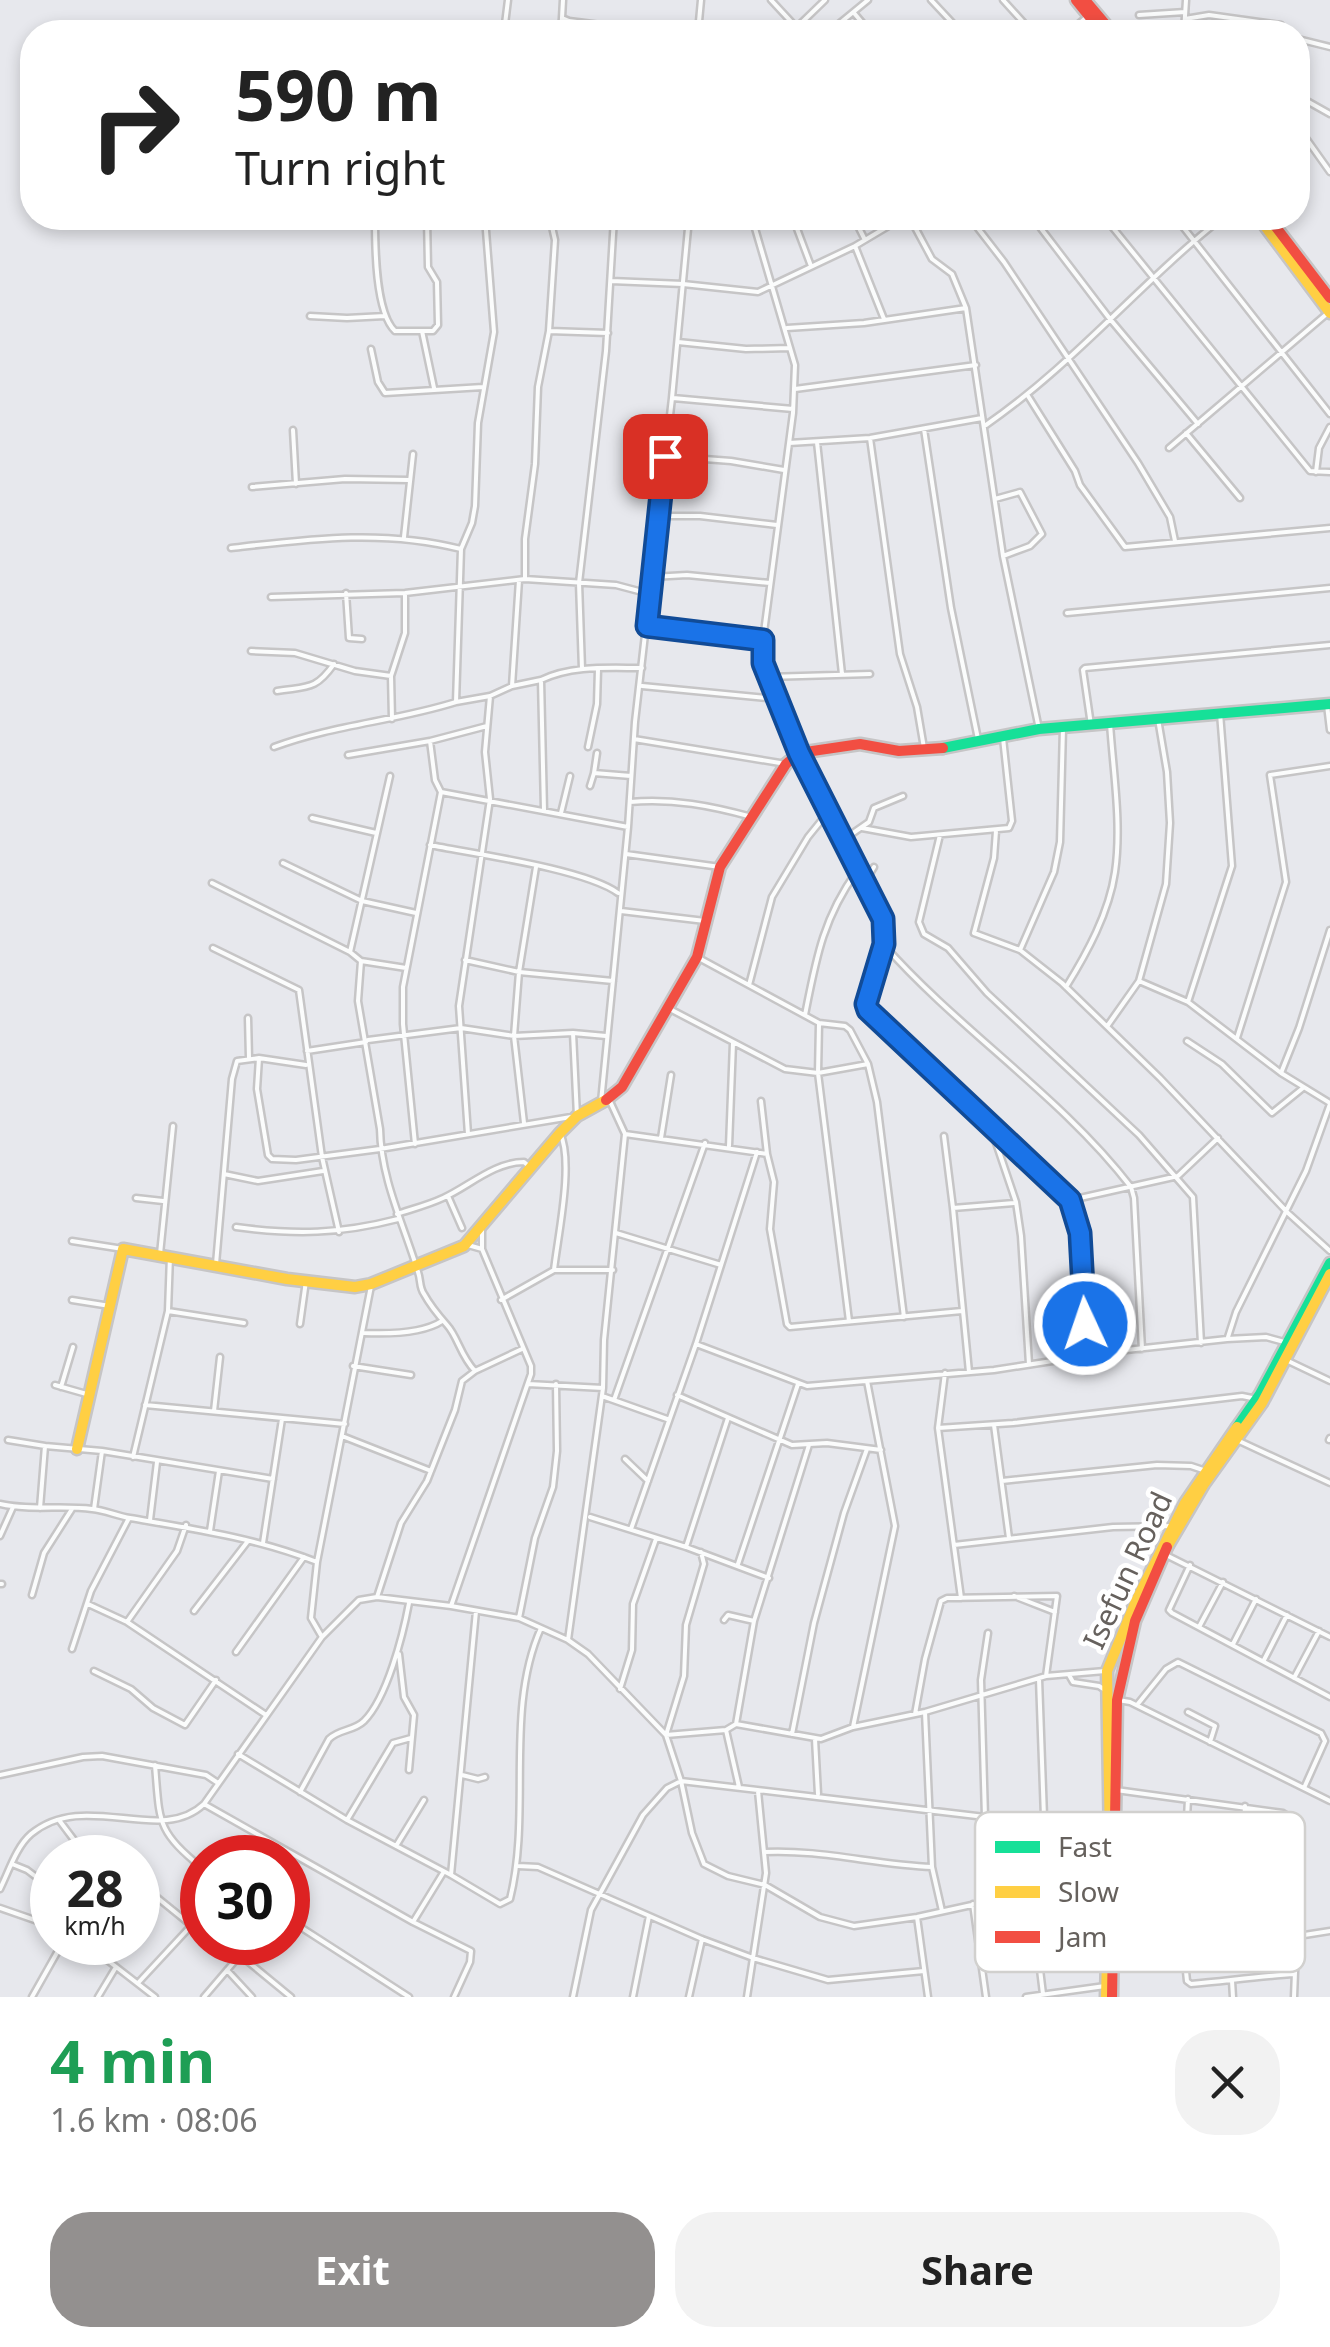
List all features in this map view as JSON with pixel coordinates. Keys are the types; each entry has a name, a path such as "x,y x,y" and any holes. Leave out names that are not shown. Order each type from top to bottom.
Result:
{"street":[{"path":"563,0 562,18 575,20"},
{"path":"805,20 826,0"},
{"path":"845,20 868,0"},
{"path":"931,0 950,20"},
{"path":"1003,0 1021,20"},
{"path":"1076,0 1092,20"},
{"path":"1085,0 1102,20"},
{"path":"1185,20 1186,0"},
{"path":"854,13 860,20"},
{"path":"1140,15 1209,15 1245,20"},
{"path":"1084,20 1089,16"},
{"path":"1310,144 1330,172"},
{"path":"375,230 375,264 385,316 395,331 433,331 438,325 437,282 428,266 427,230"},
{"path":"456,702 461,549 475,506 478,423 494,332 486,230"},
{"path":"512,686 535,464 538,387 550,331 553,230"},
{"path":"582,669 579,582 608,334 613,230"},
{"path":"568,1640 603,1388 604,1340 625,1134 604,1100 606,1036 688,230"},
{"path":"756,230 796,365 763,663 799,753 883,919 884,944 866,1004 868,1010 1070,1200 1080,1233 1087,1355"},
{"path":"797,230 811,266"},
{"path":"860,230 865,240"},
{"path":"611,281 752,292 772,286 882,230"},
{"path":"916,230 932,259 952,274 966,308 1003,556 1039,729"},
{"path":"978,230 1164,506 1175,541"},
{"path":"1043,230 1198,424"},
{"path":"1115,230 1310,471 1330,472"},
{"path":"1187,230 1330,414"},
{"path":"984,426 1028,396 1207,230"},
{"path":"1169,448 1330,312 1269,230"},
{"path":"1277,230 1330,298"},
{"path":"855,246 884,319"},
{"path":"785,328 966,308"},
{"path":"310,316 385,316"},
{"path":"422,331 434,388"},
{"path":"550,331 608,334"},
{"path":"678,342 746,349 790,348"},
{"path":"371,349 384,393 483,387"},
{"path":"795,389 976,364"},
{"path":"1028,396 1076,471 1080,484 1125,546 1330,528"},
{"path":"672,398 793,408"},
{"path":"789,443 870,438 983,418"},
{"path":"1316,472 1319,448 1330,427"},
{"path":"924,429 978,741"},
{"path":"293,430 296,484"},
{"path":"1186,433 1240,498"},
{"path":"870,438 900,654 925,749"},
{"path":"816,442 842,674"},
{"path":"404,537 413,454"},
{"path":"665,456 784,470"},
{"path":"252,487 344,479 409,480"},
{"path":"994,499 1020,492 1042,534 1030,546 1003,556"},
{"path":"659,516 700,516 777,525"},
{"path":"231,548 332,536 404,537 461,549"},
{"path":"652,577 714,576 770,583"},
{"path":"271,597 405,593 522,580 616,586 650,594"},
{"path":"1067,613 1330,588"},
{"path":"346,593 349,638 362,640"},
{"path":"392,719 391,676 405,633 405,593"},
{"path":"647,626 763,640"},
{"path":"1091,725 1082,670 1085,668 1330,646"},
{"path":"251,651 295,653 391,676"},
{"path":"277,691 315,685 323,681 334,664"},
{"path":"588,747 597,704 598,668"},
{"path":"274,747 332,730 490,696 559,672 642,668"},
{"path":"768,677 870,674"},
{"path":"541,680 544,810"},
{"path":"641,686 777,699"},
{"path":"468,1134 459,1006 490,799 485,752 490,696"},
{"path":"72,1241 355,1287 416,1268 464,1246 560,1133 577,1116 622,1086 697,957 720,868 786,764 799,753 860,744 899,751 952,748 1039,729 1328,704 1330,730"},
{"path":"1188,1002 1232,866 1220,713"},
{"path":"1107,1026 1139,981 1166,884 1170,858 1167,772 1158,719"},
{"path":"1066,987 1087,953 1115,872 1110,723"},
{"path":"348,756 487,726"},
{"path":"1020,950 1048,887 1060,842 1063,728"},
{"path":"862,828 911,837 1009,828 1012,821 1002,738"},
{"path":"634,739 786,764"},
{"path":"415,1144 404,1034 406,968 440,792 430,741"},
{"path":"590,786 597,754"},
{"path":"1237,1038 1286,882 1270,775 1330,766"},
{"path":"594,773 631,776"},
{"path":"350,952 390,776"},
{"path":"561,813 570,776"},
{"path":"440,792 628,827"},
{"path":"844,840 869,822 874,808 903,796"},
{"path":"630,802 711,806 752,818"},
{"path":"750,985 772,897 829,810"},
{"path":"312,818 376,834"},
{"path":"996,831 994,858 974,933 1020,950 1066,987 1330,1251"},
{"path":"940,835 919,922 924,934 948,948 988,994 1077,1075 1178,1176 1196,1206 1200,1343"},
{"path":"430,845 606,884 620,882"},
{"path":"624,854 720,868"},
{"path":"282,863 362,901 416,913"},
{"path":"524,1123 514,1036 518,972 536,867"},
{"path":"864,884 874,867"},
{"path":"806,1015 819,942 835,903 858,872"},
{"path":"212,883 361,961 406,968"},
{"path":"606,884 619,894"},
{"path":"619,910 705,921"},
{"path":"1281,1073 1300,1028 1330,930"},
{"path":"884,944 958,1020 1086,1137 1131,1187 1142,1349"},
{"path":"213,948 299,990 322,1157 339,1232"},
{"path":"697,957 819,1023 848,1027 868,1064 878,1102 904,1317"},
{"path":"465,960 518,972 613,981"},
{"path":"361,961 358,1001 380,1149 397,1216 420,1289 448,1326 462,1357 474,1371"},
{"path":"1139,981 1188,1002 1281,1073 1330,1104 1288,1213 1236,1312 1227,1339"},
{"path":"668,1008 790,1071 818,1073 868,1064"},
{"path":"248,1018 249,1058"},
{"path":"819,1023 818,1073 849,1321"},
{"path":"307,1051 460,1028 514,1036 606,1036"},
{"path":"572,1034 577,1116"},
{"path":"1187,1041 1222,1064 1272,1114 1303,1088"},
{"path":"728,1146 733,1043"},
{"path":"216,1264 232,1079 237,1060 259,1058 308,1065"},
{"path":"259,1058 257,1089 268,1155 272,1158 322,1157 577,1116"},
{"path":"661,1138 671,1074"},
{"path":"761,1100 774,1182 770,1229 786,1324 795,1329 962,1311"},
{"path":"133,1457 168,1311 163,1201 174,1126"},
{"path":"991,1126 1016,1202 1028,1364"},
{"path":"554,1270 566,1167 566,1146 560,1133"},
{"path":"625,1134 767,1154"},
{"path":"944,1136 969,1372"},
{"path":"1070,1200 1178,1176 1218,1138"},
{"path":"614,1400 705,1143"},
{"path":"631,1528 696,1344 757,1152"},
{"path":"236,1228 268,1233 339,1232 448,1196 468,1181 518,1161 532,1169"},
{"path":"224,1174 252,1181 325,1171"},
{"path":"448,1196 462,1228"},
{"path":"136,1198 163,1201"},
{"path":"953,1208 1016,1202"},
{"path":"451,1606 531,1366 482,1249 482,1226"},
{"path":"616,1232 722,1266"},
{"path":"464,1246 482,1249"},
{"path":"77,1448 123,1248"},
{"name":"Isefun Road","path":"1115,1812 1113,1696 1107,1671 1173,1526 1206,1470 1257,1399 1330,1263"},
{"path":"501,1300 554,1270 612,1270"},
{"name":"Isefun Road","path":"1110,1812 1113,1696 1126,1644 1196,1496 1237,1440 1286,1360 1330,1274"},
{"path":"300,1324 306,1281"},
{"path":"322,1638 312,1618 317,1562 371,1284"},
{"path":"72,1300 110,1306"},
{"path":"168,1311 244,1322"},
{"path":"362,1333 386,1334 431,1327 442,1321"},
{"path":"696,1344 798,1384 834,1385 1227,1339 1266,1338 1288,1344"},
{"path":"73,1346 58,1386 90,1395"},
{"path":"377,1598 401,1523 431,1471 462,1381 474,1371 522,1349"},
{"path":"214,1411 220,1357"},
{"path":"1286,1360 1330,1381"},
{"path":"354,1366 411,1375"},
{"path":"944,1372 938,1428 961,1598"},
{"path":"853,1727 896,1526 868,1380"},
{"path":"528,1384 603,1388"},
{"path":"519,1618 535,1538 553,1487 556,1384"},
{"path":"738,1565 798,1384"},
{"path":"602,1396 668,1419"},
{"path":"677,1396 792,1446 826,1444 881,1450"},
{"path":"938,1428 1242,1396 1257,1399"},
{"path":"146,1405 345,1424"},
{"path":"686,1547 728,1416"},
{"path":"263,1543 282,1418"},
{"path":"994,1425 1009,1538"},
{"path":"342,1436 431,1471"},
{"path":"8,1440 273,1479"},
{"path":"1237,1440 1330,1483"},
{"path":"40,1508 45,1446"},
{"path":"736,1724 754,1621 808,1446"},
{"path":"792,1734 814,1623 844,1513 867,1449"},
{"path":"94,1509 102,1451"},
{"path":"626,1459 648,1481"},
{"path":"150,1520 158,1462"},
{"path":"1002,1481 1157,1465 1206,1470"},
{"path":"210,1531 220,1469"},
{"path":"0,1504 94,1509 186,1525 263,1543 317,1562"},
{"path":"0,1536 13,1507"},
{"path":"32,1595 44,1554 72,1509"},
{"path":"587,1516 702,1552 769,1578"},
{"path":"72,1648 90,1590 129,1518"},
{"path":"127,1622 178,1551 186,1525"},
{"path":"954,1545 1113,1527 1173,1526"},
{"path":"620,1689 632,1650 633,1604 656,1540"},
{"path":"194,1610 248,1541"},
{"path":"666,1735 684,1676 686,1626 704,1564 702,1552"},
{"path":"1166,1555 1330,1637"},
{"path":"236,1652 304,1557"},
{"path":"704,1564 716,1558"},
{"path":"1190,1565 1169,1610 1328,1696 1330,1688"},
{"path":"1199,1627 1223,1582"},
{"path":"915,1714 941,1601 1056,1595 1042,1678 1044,1812"},
{"path":"1014,1596 1055,1612"},
{"path":"0,1889 30,1835 59,1820 92,1814 159,1820 192,1815 204,1804 322,1638 359,1600 377,1598 519,1618 568,1640 588,1654 666,1735 704,1864 728,1876 765,1885 839,1924 870,1925 973,1904 975,1918"},
{"path":"1232,1645 1256,1599"},
{"path":"300,1792 329,1739 336,1732 363,1722 399,1654 409,1603"},
{"path":"88,1604 127,1622 267,1716"},
{"path":"451,1875 476,1609"},
{"path":"724,1620 728,1615 754,1621"},
{"path":"1263,1661 1288,1615"},
{"path":"238,1754 346,1820 502,1904 510,1898 518,1866 527,1668 542,1628"},
{"path":"1294,1678 1319,1632"},
{"path":"985,1812 980,1697 988,1633"},
{"path":"399,1654 404,1697 414,1715 409,1770"},
{"path":"1137,1705 1166,1668 1178,1662 1232,1688 1321,1733 1325,1741 1304,1788"},
{"path":"94,1671 131,1689 152,1708 185,1725 216,1680"},
{"path":"666,1735 726,1730 736,1724 815,1738 1042,1678 1107,1671"},
{"path":"1069,1675 1073,1682 1098,1686 1330,1801"},
{"path":"924,1712 932,1867 942,1911"},
{"path":"1188,1712 1215,1726 1210,1742"},
{"path":"726,1730 739,1787"},
{"path":"346,1820 393,1743 411,1738"},
{"path":"815,1738 818,1796"},
{"path":"0,1775 102,1756 206,1775 218,1783"},
{"path":"155,1765 159,1820 180,1850"},
{"path":"462,1774 485,1777"},
{"path":"572,1997 589,1914 643,1815 668,1788 681,1781 975,1816"},
{"path":"1116,1790 1278,1812"},
{"path":"746,1997 765,1885 758,1791"},
{"path":"1187,1812 1188,1798"},
{"path":"396,1846 424,1800"},
{"path":"204,1804 471,1951 454,1997"},
{"path":"1245,1806 1245,1812"},
{"path":"59,1820 70,1835"},
{"path":"764,1852 886,1866 932,1867"},
{"path":"12,1864 30,1872"},
{"path":"518,1866 538,1867 753,1958 834,1981 924,1971"},
{"path":"414,1922 444,1873"},
{"path":"0,1908 30,1918"},
{"path":"633,1997 649,1916"},
{"path":"917,1917 928,1997"},
{"path":"1305,1938 1330,1931"},
{"path":"310,1933 407,1996"},
{"path":"138,1984 180,1937"},
{"path":"689,1997 702,1938"},
{"path":"32,1997 50,1965"},
{"path":"204,1997 232,1965"},
{"path":"251,1965 285,1996"},
{"path":"98,1997 116,1967 156,1997"},
{"path":"228,1970 252,1997"},
{"path":"983,1972 986,1997"},
{"path":"1040,1972 1043,1994"},
{"path":"1186,1972 1188,1983 1295,1974 1294,1997"},
{"path":"1232,1981 1233,1997"},
{"path":"1026,1997 1108,1993"}],"traffic: fast":[{"path":"943,748 1039,729 1330,704"},
{"path":"1237,1427 1260,1394 1330,1263"}],"traffic: slow":[{"path":"1268,230 1330,313"},
{"path":"77,1449 123,1249 287,1279 355,1287 371,1284 464,1246 560,1133 577,1116 606,1100"},
{"path":"1167,1547 1204,1484 1262,1403 1330,1274"},
{"path":"1109,1812 1107,1671 1136,1601 1185,1503 1237,1427"},
{"path":"1106,1997 1107,1972"}],"traffic: jam":[{"path":"1076,0 1092,20"},
{"path":"1085,0 1102,20"},
{"path":"1278,230 1330,298"},
{"path":"606,1100 622,1087 697,957 720,867 786,764 799,753 860,744 899,751 943,748"},
{"path":"1115,1812 1117,1700 1135,1621 1167,1547"},
{"path":"1112,1972 1112,1997"}],"route":[{"path":"665,456 647,626 763,640 763,663 799,753 883,919 884,944 866,1007 1070,1200 1080,1233 1085,1324"}]}
